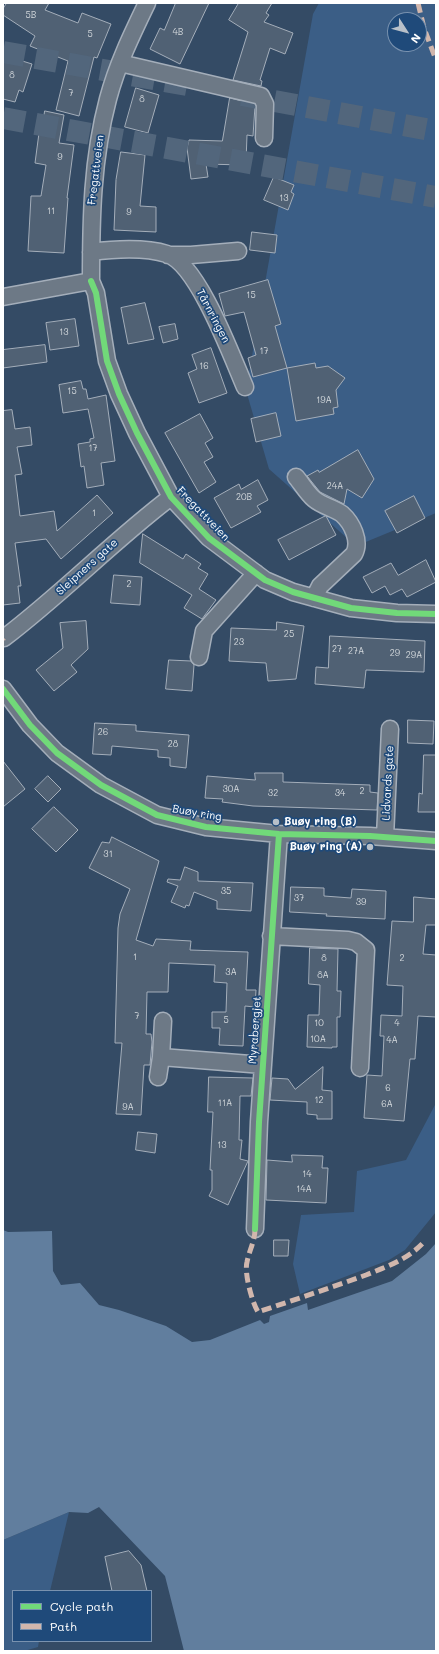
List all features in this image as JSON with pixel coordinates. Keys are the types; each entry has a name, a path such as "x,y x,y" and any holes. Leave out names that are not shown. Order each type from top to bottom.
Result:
{"street":[{"name":"Fregattveien","path":"147,3 120,63 108,98 97,146 91,213 91,281 96,293 107,361 119,394 137,433 171,497 209,538 265,580 293,592 351,608 373,611 436,614"},
{"path":"120,63 261,96 265,104 264,138"},
{"name":"Tårnringen","path":"91,252 142,251 168,255 191,255 238,251"},
{"name":"Tårnringen","path":"168,255 181,264 189,273 208,304 223,332 245,386"},
{"path":"3,297 91,281"},
{"path":"296,477 314,499 342,514 354,530 356,541 356,549 354,554 320,586 314,598"},
{"name":"Sleipners gate","path":"4,638 41,609 102,553 171,497"},
{"path":"199,657 204,631 256,573"},
{"name":"Buøy ring","path":"3,689 30,725 57,753 100,785 157,815 194,824 280,834 385,837 436,841"},
{"name":"Lidvards gate","path":"385,837 390,730"},
{"name":"Myrabergjet","path":"255,1228 271,936 280,834"},
{"path":"271,936 348,940 356,942 366,950 360,1068"},
{"path":"158,1077 163,1021"},
{"path":"160,1057 263,1065"}],"shaded area":[{"path":"319,3 436,3 436,513 356,546 269,469 245,387 247,384 313,14"},
{"path":"436,1103 436,1212 405,1250 389,1260 300,1294 293,1264 301,1215 354,1212 357,1171 406,1160"},
{"path":"3,1230 8,1232 52,1231 53,1271 61,1285 80,1283 99,1305 119,1310 166,1326 192,1342 210,1340 260,1320 264,1324 269,1322 270,1316 307,1303 308,1310 392,1281 426,1254 436,1243 436,1651 184,1651 165,1576 99,1507 88,1513 69,1512 3,1540"},
{"path":"69,1512 50,1590 12,1590 12,1642 39,1642 38,1647 24,1651 3,1651 3,1540"}],"building":[{"path":"7,3 49,3 45,10 78,23 82,13 111,24 97,58 94,57 79,116 56,110 68,61 30,46 35,36 3,15 3,9"},
{"path":"176,3 209,3 180,64 150,49 160,28 164,30"},
{"path":"239,3 272,3 266,13 269,15 264,22 293,33 285,54 270,48 260,80 262,81 261,86 233,80 248,32 229,20"},
{"path":"3,55 32,64 23,92 19,90 15,102 3,99"},
{"path":"136,88 159,95 148,133 125,127"},
{"path":"230,98 254,104 255,106 253,136 247,135 246,162 242,162 242,165 206,164 208,177 191,179 187,148 189,140 222,141"},
{"path":"45,111 64,115 59,143 74,145 67,198 64,253 28,251 31,196 41,196 46,165 35,163 39,133 41,133"},
{"path":"121,152 145,155 140,206 156,207 156,232 114,230 116,180"},
{"path":"274,177 294,185 291,192 294,194 288,210 264,200"},
{"path":"252,232 277,235 275,253 250,250"},
{"path":"268,280 281,324 275,326 287,368 253,377 248,358 256,355 244,312 225,316 219,294"},
{"path":"145,303 154,339 128,344 121,308"},
{"path":"75,319 79,346 50,350 46,323"},
{"path":"175,324 178,339 163,343 159,327"},
{"path":"45,345 47,362 3,368 3,350"},
{"path":"211,348 227,393 199,403 188,373 197,369 192,355"},
{"path":"315,363 316,368 328,366 345,378 336,390 338,407 333,408 334,414 296,421 287,368"},
{"path":"81,381 83,389 86,389 88,399 106,395 115,461 101,463 104,485 87,488 84,466 81,467 78,444 90,442 90,439 94,438 88,409 63,413 59,385"},
{"path":"12,410 15,429 30,427 32,445 17,447 22,474 15,475 20,516 54,511 57,531 97,495 113,513 61,559 46,539 15,543 21,586 18,586 20,603 3,605 3,411"},
{"path":"276,413 281,436 256,442 251,419"},
{"path":"200,414 213,438 205,443 213,457 204,462 216,482 199,493 165,433"},
{"path":"358,450 374,479 362,498 347,489 344,504 320,492 307,476 318,470 319,472"},
{"path":"258,480 268,500 257,506 261,512 231,528 214,498 239,484 241,489"},
{"path":"414,496 425,518 397,533 385,511"},
{"path":"326,516 336,535 289,560 278,540"},
{"path":"143,534 183,559 186,554 201,564 198,568 208,574 199,589 216,600 202,619 184,608 192,595 140,563"},
{"path":"426,560 436,582 407,597 402,589 390,595 385,586 372,593 363,577 391,563 398,575"},
{"path":"114,575 142,577 140,605 111,603"},
{"path":"86,621 88,649 71,665 77,672 54,691 36,670 63,648 60,623"},
{"path":"277,622 304,626 296,679 268,681 266,663 229,661 231,628 276,630"},
{"path":"330,636 425,641 424,672 366,670 364,688 315,684 316,667 328,668"},
{"path":"169,660 191,661 194,665 192,691 166,689"},
{"path":"408,720 434,721 433,744 408,743"},
{"path":"95,723 136,725 136,731 189,735 186,768 170,766 170,758 158,757 158,750 112,746 111,755 93,754"},
{"path":"424,755 436,755 436,812 418,812 419,793 422,794"},
{"path":"3,761 25,789 3,807"},
{"path":"255,773 283,773 283,782 370,785 370,792 378,793 377,810 253,806 222,802 223,799 205,798 207,776 255,780"},
{"path":"48,776 61,789 48,802 35,789"},
{"path":"54,807 78,830 56,852 32,829"},
{"path":"112,837 159,861 136,940 153,946 156,939 191,941 190,950 248,952 246,990 256,990 255,1007 245,1006 243,1046 219,1045 220,1028 212,1028 212,1012 226,1012 227,983 214,982 215,965 169,963 168,992 147,992 146,1034 151,1034 152,1042 150,1065 144,1065 141,1115 116,1114 122,1043 115,1043 118,928 120,914 130,889 89,868 102,842 109,843"},
{"path":"185,867 198,872 198,881 253,883 251,911 217,909 217,901 194,892 189,906 186,905 185,908 171,902 178,886 167,882 168,879 180,880"},
{"path":"291,887 324,888 324,896 351,898 352,889 386,891 385,919 326,916 327,914 290,912"},
{"path":"414,897 436,899 436,925 426,925 423,954 436,955 436,1017 418,1016 415,1059 410,1059 404,1121 364,1118 367,1075 382,1076 384,1036 380,1036 381,1015 402,1016 403,986 387,985 392,921 413,922"},
{"path":"310,948 338,949 337,991 341,991 340,1017 337,1017 337,1047 307,1047 308,1015 319,1015 320,985 309,984"},
{"path":"323,1067 322,1090 332,1091 332,1119 317,1119 317,1115 307,1114 307,1102 270,1100 272,1078 288,1079 295,1089"},
{"path":"209,1077 253,1078 251,1096 240,1096 239,1140 242,1140 240,1159 248,1161 228,1205 209,1196 212,1190 212,1170 210,1170 213,1112 208,1112"},
{"path":"138,1132 157,1134 155,1153 136,1150"},
{"path":"292,1155 323,1156 322,1168 328,1168 326,1203 266,1200 267,1160 292,1162"},
{"path":"274,1240 289,1240 288,1256 274,1256"},
{"path":"129,1551 141,1565 147,1590 112,1590 105,1557"}],"tunnel":[{"path":"3,52 187,85"},
{"path":"242,95 436,131"},
{"path":"3,118 436,197"}],"marked path":[{"path":"418,3 424,28 436,60"},
{"path":"255,1229 246,1267 249,1287 253,1302 258,1312 382,1269 404,1258 424,1242"}],"cycle path":[{"path":"91,281 96,293 107,361 119,394 137,433 171,497 209,538 265,580 293,592 351,608 397,613 436,614"},
{"path":"3,689 30,725 57,753 101,785 157,815 206,827 279,834 370,836 436,841"},
{"path":"255,1229 259,1122 279,834"}],"place":[{"name":"Buøy ring (B)","path":"276,822"},
{"name":"Buøy ring (A)","path":"370,847"}]}
